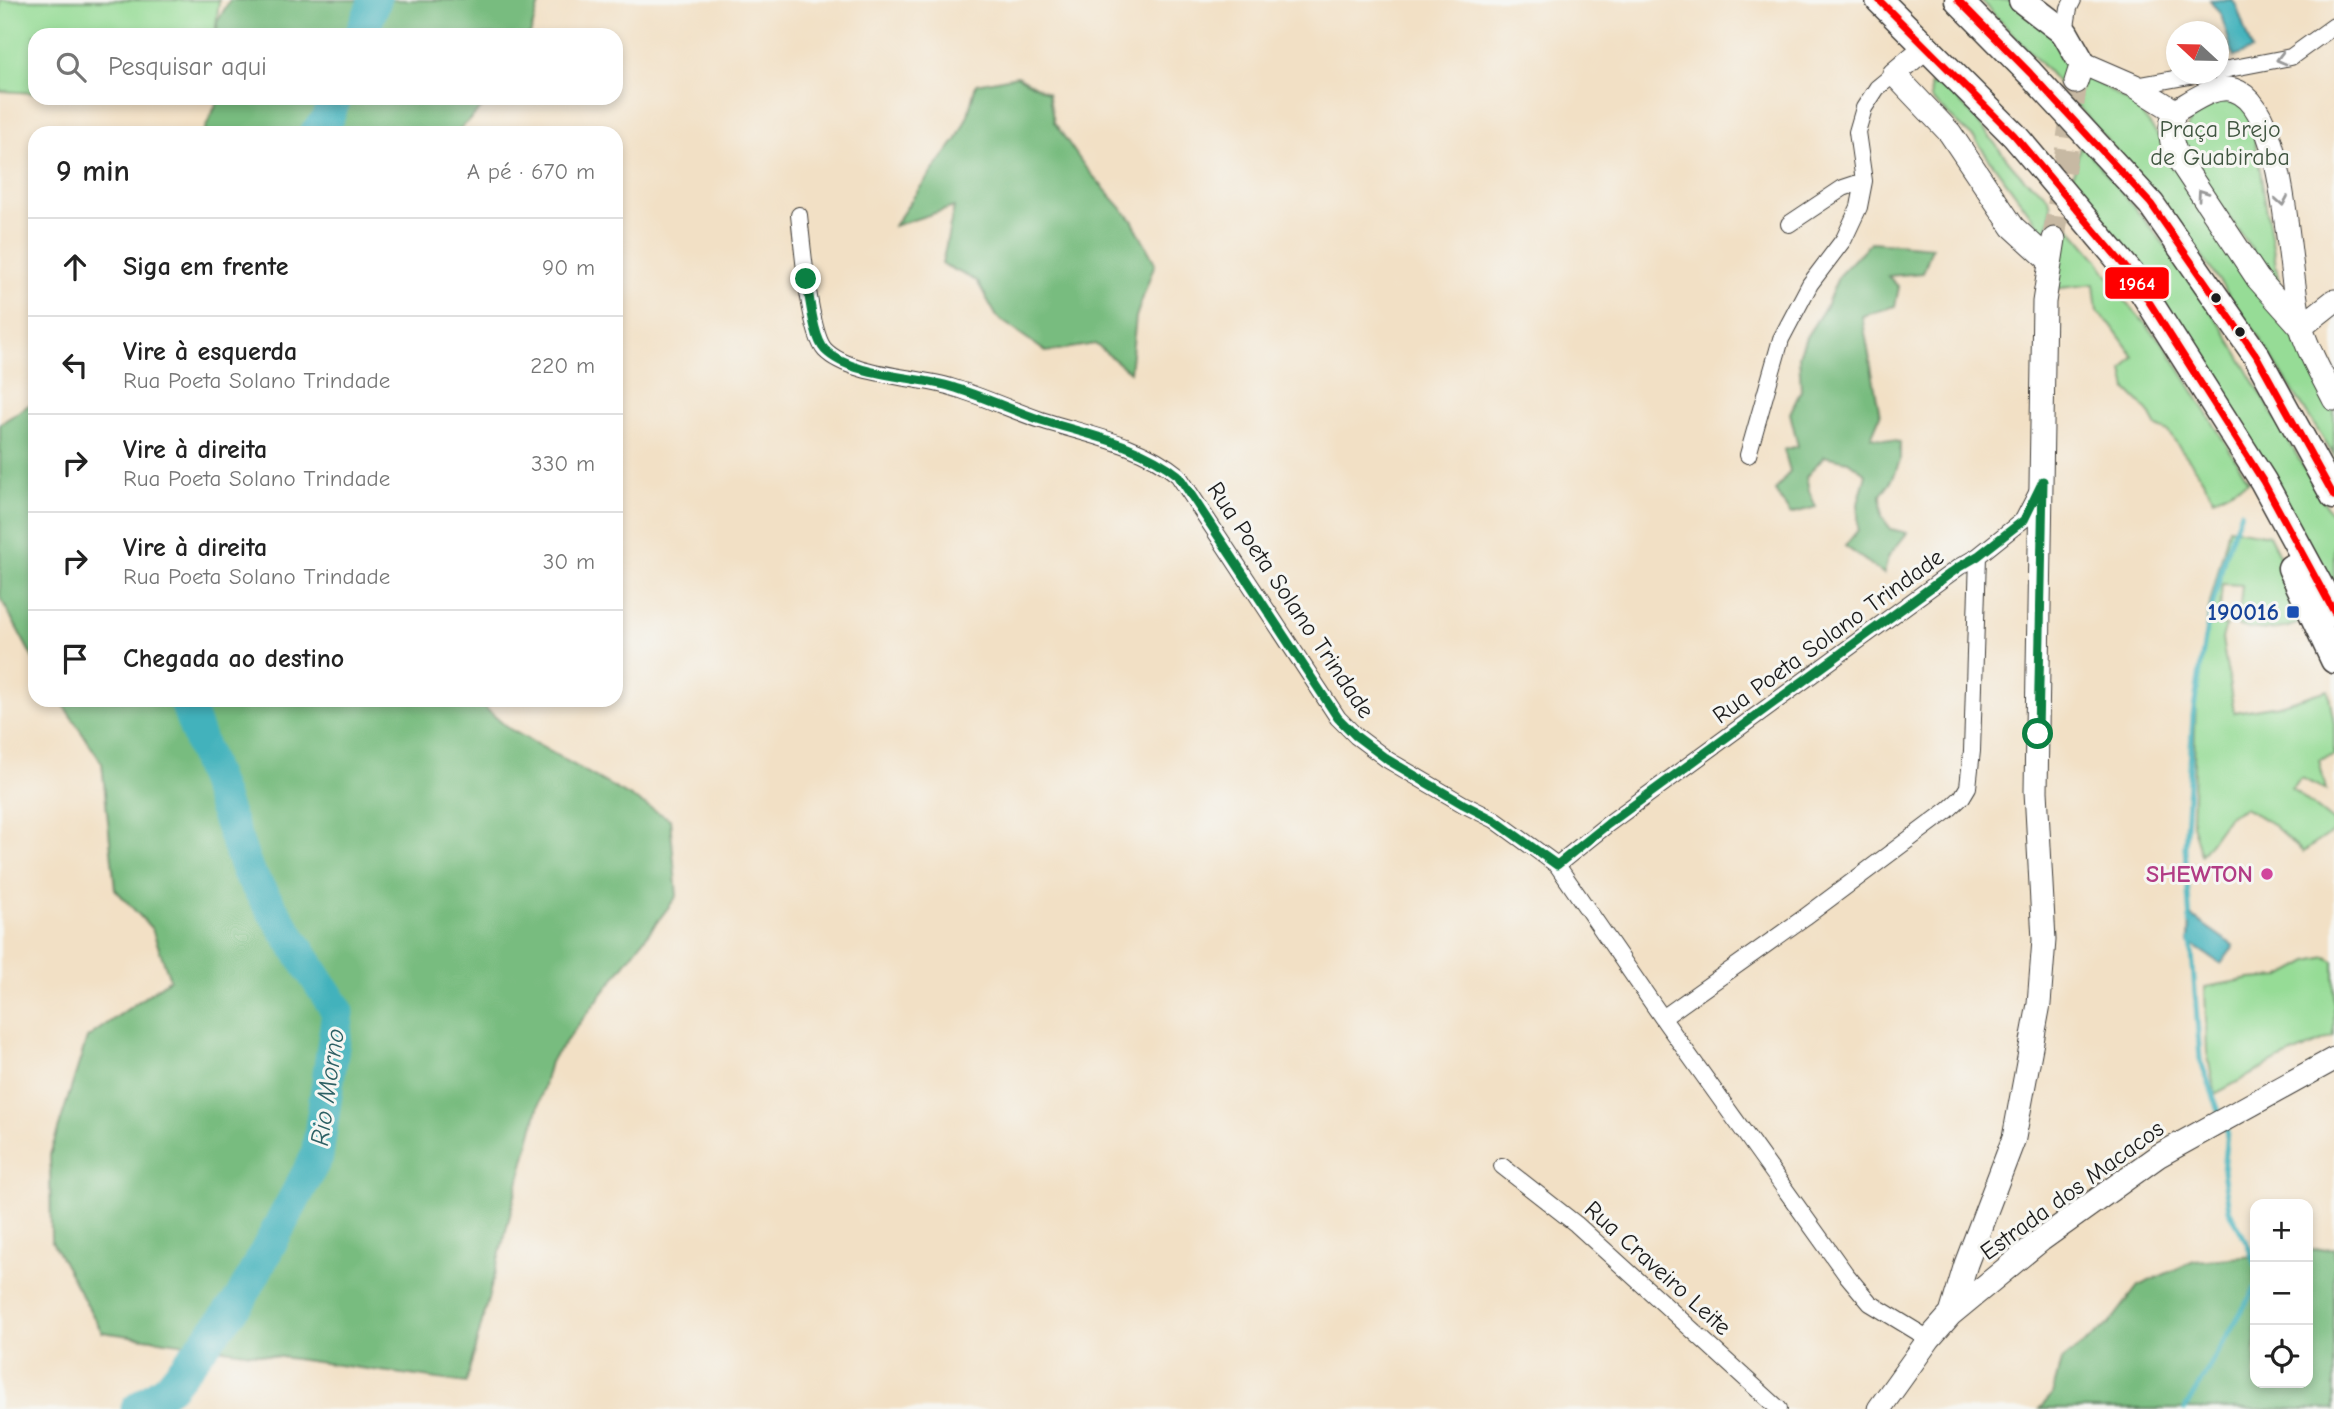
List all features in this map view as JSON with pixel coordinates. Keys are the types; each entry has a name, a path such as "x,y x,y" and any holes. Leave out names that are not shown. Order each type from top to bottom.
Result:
{"highway":[{"path":"1879,0 2014,135 2132,275 2263,481 2334,612"},
{"path":"1958,0 2030,72 2151,204 2256,355 2334,496"},
{"path":"2022,0 2065,33 2079,72"},
{"path":"2263,481 2268,518 2334,660"}],"main road":[{"path":"1926,47 1894,74 1950,133 2013,227 2052,250 2045,302 2036,791 2044,940 2039,1004 2014,1138 1966,1264 1951,1314"},
{"path":"2079,72 2135,86 2175,111"},
{"path":"2301,327 2258,279 2179,160 2171,143 2170,131 2175,111 2213,91 2233,90 2252,100 2266,127 2273,149 2301,327 2333,395"},
{"path":"2297,302 2330,304"},
{"path":"2301,327 2330,304"},
{"name":"Estrada dos Macacos","path":"1879,1409 1929,1339 1951,1314 2041,1240 2158,1156 2334,1059"}],"street":[{"path":"2065,33 2068,8 2073,0"},
{"path":"2229,69 2291,57 2334,26"},
{"path":"1748,455 1781,339 1810,285 1844,239 1859,207 1864,181 1857,132 1864,108 1877,88 1894,74"},
{"path":"2135,86 2166,80"},
{"path":"1789,224 1843,188 1864,181"},
{"name":"Rua Poeta Solano Trindade","path":"799,215 814,322 824,349 838,359 857,367 951,387 1040,420 1116,442 1162,462 1178,475 1338,718 1356,736 1388,760 1494,820 1557,865 1837,1262 1870,1303 1929,1339"},
{"name":"Rua Poeta Solano Trindade","path":"1557,865 1608,824 2024,520 2043,481"},
{"path":"1664,1017 1805,916 1962,797 1968,787 1972,751 1978,556"},
{"name":"Rua Craveiro Leite","path":"1502,1166 1576,1224 1779,1409"}],"green space":[{"path":"0,0 219,0 216,28 28,28 28,93 0,91"},
{"path":"230,0 540,0 532,28 217,28 217,22"},
{"path":"1980,0 2018,0 2042,17 2078,70 2136,107 2170,151 2292,334 2334,410 2334,456 2258,336 2176,220 2044,67"},
{"path":"1017,76 1048,93 1054,122 1085,167 1132,220 1155,263 1136,317 1130,372 1095,344 1046,352 997,317 977,281 942,264 954,207 894,226 957,139 968,115 976,84"},
{"path":"1930,84 1956,98 2014,168 2047,196 2051,207 2046,236 1974,138 1931,99"},
{"name":"Praça Brejo de Guabiraba","path":"2215,101 2238,103 2250,111 2280,289 2185,156 2181,139 2195,112"},
{"path":"216,105 485,105 463,126 206,126"},
{"path":"2081,143 2166,246 2224,330 2334,519 2334,587 2179,323 2071,182"},
{"path":"2068,225 2098,260 2126,302 2167,348 2249,481 2214,499 2197,470 2168,432 2157,427 2149,412 2127,390 2123,370 2134,357 2111,325 2097,312 2094,284 2052,289"},
{"path":"1871,242 1932,247 1923,273 1888,276 1899,287 1895,306 1862,316 1880,416 1871,437 1900,442 1900,460 1893,478 1881,495 1882,517 1891,529 1907,533 1888,557 1884,574 1845,546 1858,530 1858,504 1866,474 1848,461 1824,456 1806,477 1816,507 1790,514 1775,491 1790,471 1784,450 1798,446 1790,413 1801,390 1799,356 1806,337 1826,306 1839,275"},
{"path":"28,406 28,649 0,597 0,424"},
{"path":"2229,528 2269,535 2310,618 2275,630 2238,626 2242,585 2222,584 2219,624 2226,626 2222,639 2234,712 2279,705 2328,690 2334,724 2334,755 2319,760 2326,790 2301,778 2291,788 2334,822 2334,831 2303,852 2271,823 2244,808 2229,816 2201,855 2192,824 2196,701 2210,603"},
{"path":"65,707 484,707 508,728 670,819 677,896 550,1062 466,1383 102,1332 51,1240 50,1155 87,1038 170,979 152,929 115,889 102,763"},
{"path":"2326,957 2334,961 2334,1036 2276,1061 2215,1094 2207,1052 2205,987 2280,977 2309,961"},
{"path":"2334,1248 2334,1409 2039,1409 2052,1395 2061,1361 2109,1324 2138,1286 2194,1261 2250,1256 2250,1388 2313,1388 2313,1250"}],"water":[{"path":"2210,0 2232,0 2252,50 2234,57 2229,41 2229,21 2223,21"},
{"path":"2190,915 2234,946 2221,964 2189,943"}],"waterway":[{"name":"Rio Morno","path":"364,28 375,0"},
{"name":"Rio Morno","path":"322,126 332,105"},
{"path":"2190,923 2185,847 2193,715 2206,632 2225,555 2241,512"},
{"name":"Rio Morno","path":"137,1409 170,1386 240,1300 317,1156 338,1012 248,872 188,707"},
{"path":"2191,939 2200,1059 2220,1114"},
{"path":"2225,1127 2227,1132 2223,1171 2229,1210 2254,1262"},
{"path":"2185,1409 2250,1297"}],"tunnel":[{"path":"2054,239 2076,82"}],"transit line":[{"name":"1964","path":"1879,0 2014,135 2132,275 2263,481 2334,612"},
{"name":"1964","path":"1958,0 2030,73 2151,204 2256,355 2334,496"}],"place":[{"name":"190016","path":"2293,612"},
{"name":"SHEWTON","path":"2267,874"}],"route":[{"path":"806,279 814,322 824,349 838,359 857,367 951,387 1040,420 1116,442 1162,462 1178,475 1338,718 1356,736 1388,760 1494,820 1557,865 1608,824 2024,520 2043,481 2038,734"}]}
